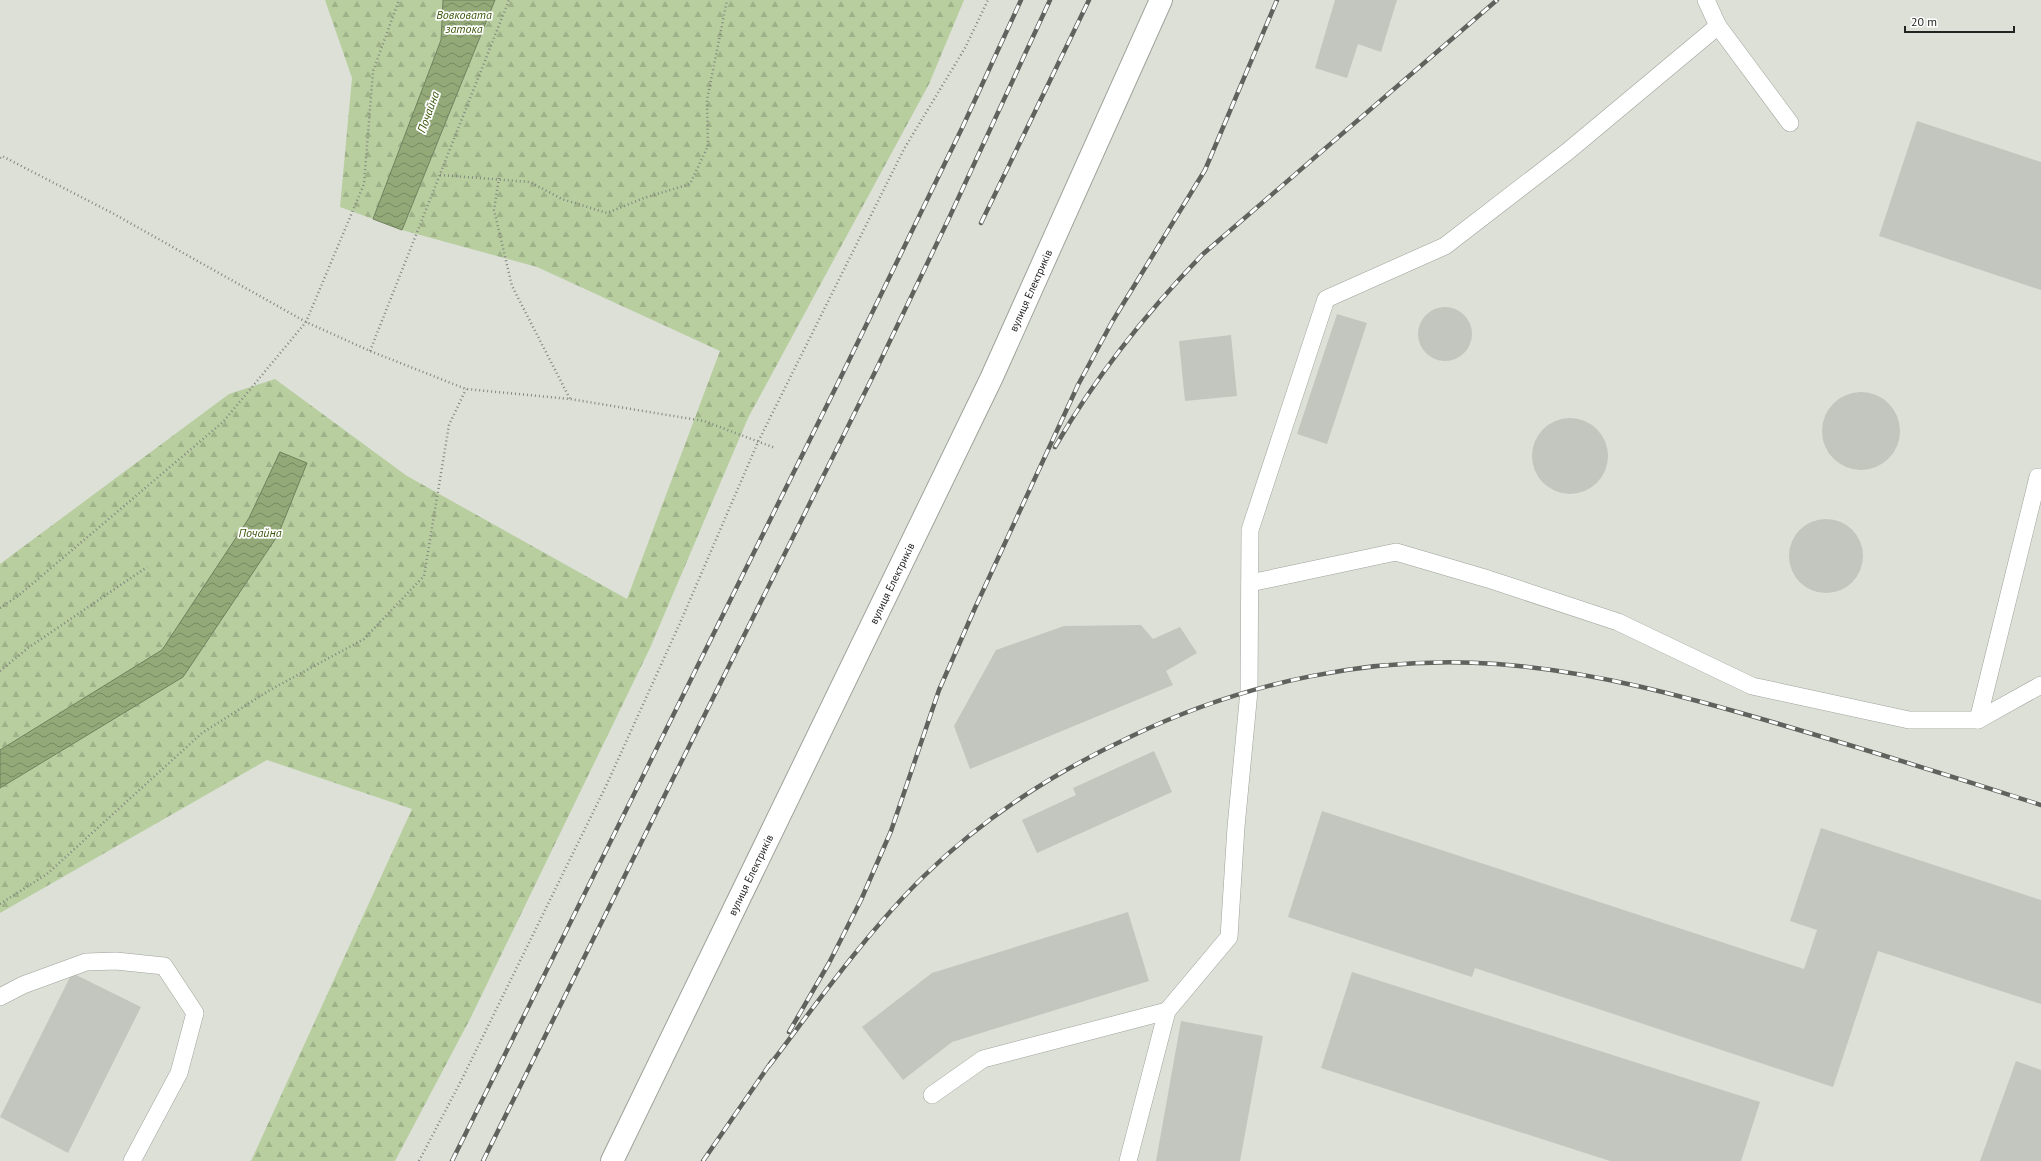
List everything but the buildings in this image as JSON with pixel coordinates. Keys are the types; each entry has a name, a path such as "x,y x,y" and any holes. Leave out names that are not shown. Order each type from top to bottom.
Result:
{"street":[{"name":"вулиця Електриків","path":"612,1161 991,379 1161,0"}],"lane":[{"path":"1706,0 1718,26 1790,123"},
{"path":"1128,1161 1167,1012 1229,938 1236,827 1250,691 1250,530 1326,299 1445,246 1567,152 1718,26"},
{"path":"1978,720 2038,478 2041,477"},
{"path":"1250,583 1396,552 1488,579 1618,622 1752,686 1909,720 1978,720 2041,685"},
{"path":"0,997 23,985 86,962 116,961 164,966 195,1013 179,1073 132,1161"},
{"path":"932,1095 983,1059 1167,1012"}],"path":[{"path":"0,608 18,596 223,422 306,322 364,184 373,71 399,0"},
{"path":"370,351 510,0"},
{"path":"440,175 499,178 530,182 562,199 607,213 644,198 690,184 708,146 707,100 727,0"},
{"path":"419,1161 462,1079 606,786 680,623 758,442 904,149 965,48 988,0"},
{"path":"0,158 2,156 114,214 306,322 370,351 466,389 570,399 704,421 775,448"},
{"path":"499,178 494,210 512,286 570,399"},
{"path":"0,904 47,874 202,733 270,690 364,639 424,576 450,425 466,389"},
{"path":"0,671 28,648 147,567"}],"green space":[{"path":"325,0 443,0 441,40 373,219 340,207 352,78"},
{"path":"495,0 964,0 929,84 748,418 650,648 470,1019 395,1161 251,1161 412,809 267,760 0,913 0,564 229,394 275,379 407,476 627,599 720,351 537,267 402,230"}],"water":[{"name":"Вовковата затока","path":"443,0 495,0 402,230 373,219 441,40"},
{"name":"Почайна","path":"280,452 307,463 278,535 183,677 0,788 0,750 162,650 249,518"}],"railway":[{"path":"452,1161 837,385 963,126 1021,0"},
{"path":"483,1161 876,370 950,216 1050,0"},
{"path":"981,223 1089,0"},
{"path":"789,1032 829,963 861,900 891,831 939,690 975,608 1078,385 1112,322 1205,170 1277,0"},
{"path":"1055,447 1087,395 1123,346 1142,322 1203,254 1497,0"},
{"path":"769,1066 843,968 882,920 947,854 996,815 1048,780 1132,736 1175,717 1219,701 1264,687 1310,676 1403,664 1450,662 1533,667 1604,679 1640,686 1744,714 2041,805"},
{"path":"703,1161 772,1061"}]}
